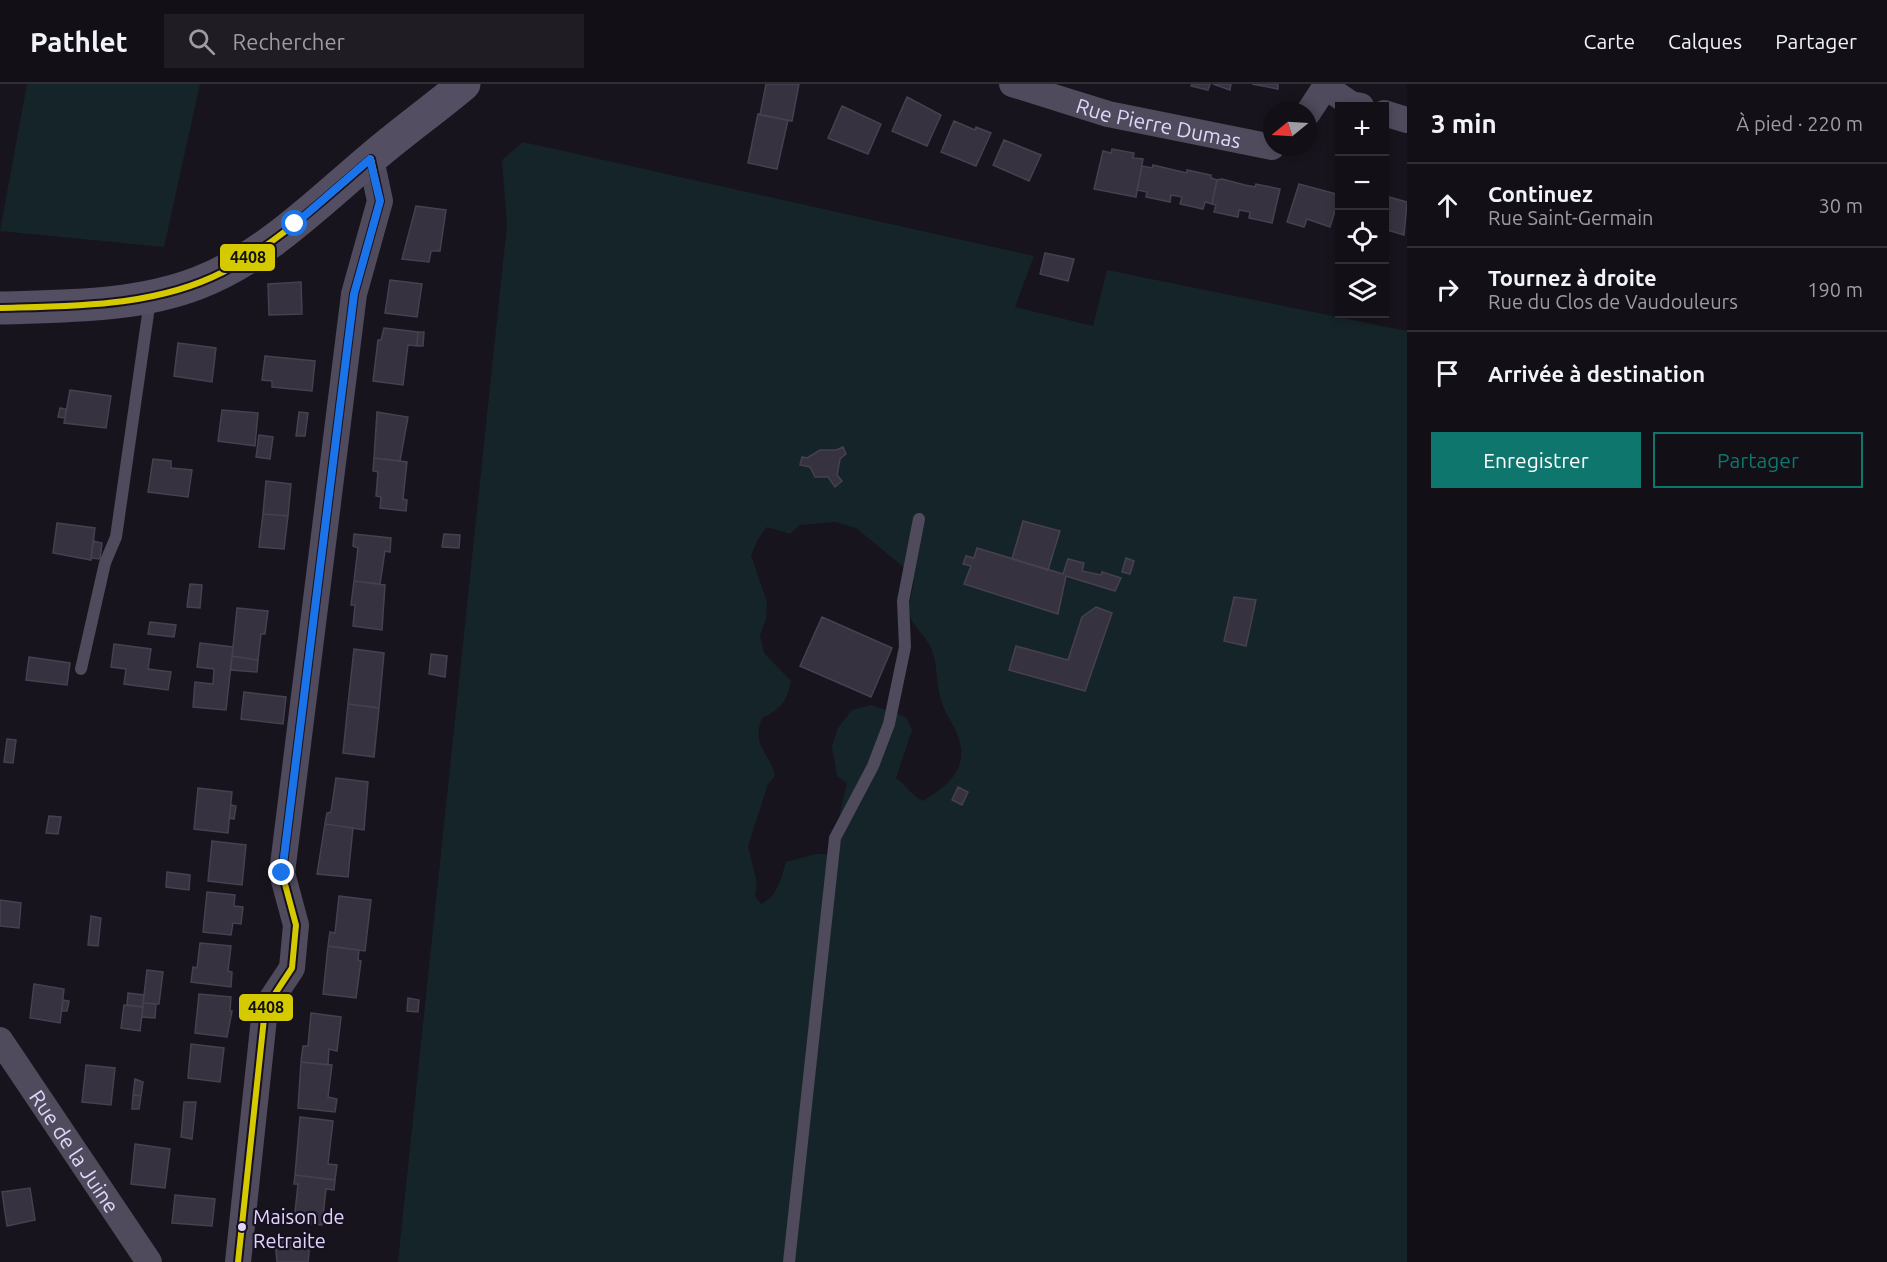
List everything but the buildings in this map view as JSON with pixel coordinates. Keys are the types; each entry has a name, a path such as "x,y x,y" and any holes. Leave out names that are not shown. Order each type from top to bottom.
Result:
{"main road":[{"path":"0,308 100,305 150,296 199,283 244,259 295,224 457,87"}],"street":[{"name":"Rue Pierre Dumas","path":"1012,84 1108,114 1263,145"},
{"path":"1315,102 1327,86 1348,102"},
{"path":"1389,115 1407,120"},
{"path":"238,1262 265,1009 292,968 296,925 282,873 354,294 380,201 370,159"},
{"name":"Rue de la Juine","path":"0,1040 149,1262"}],"lane":[{"path":"81,669 105,564 116,537 150,296"},
{"path":"789,1262 835,838 873,766 889,724 904,647 903,601 919,519"}],"shaded area":[{"path":"27,84 200,84 164,247 0,231"},
{"path":"523,142 1034,256 1015,307 1093,326 1107,270 1407,331 1407,1262 398,1262 507,225 502,160","holes":["835,522 856,528 913,575 909,614 929,643 933,653 940,697 961,748 959,767 948,783 923,801 896,778 912,730 906,717 871,705 852,710 838,728 832,746 837,776 847,783 840,812 842,838 832,854 816,854 786,862 775,891 767,901 761,904 755,896 757,883 748,846 768,784 775,776 762,748 759,728 762,718 782,704 791,681 764,653 760,635 766,619 767,602 751,555 758,539 767,527 790,534 800,525"]}],"transit line":[{"name":"4408","path":"0,308 114,302 170,292 197,284 223,272 263,248 300,220 371,159 380,201 354,294 282,873 296,925 292,968 265,1009 238,1262"}],"place":[{"name":"Maison de Retraite","path":"242,1227"}],"route":[{"path":"282,873 354,294 380,201 370,159 295,224"}]}
